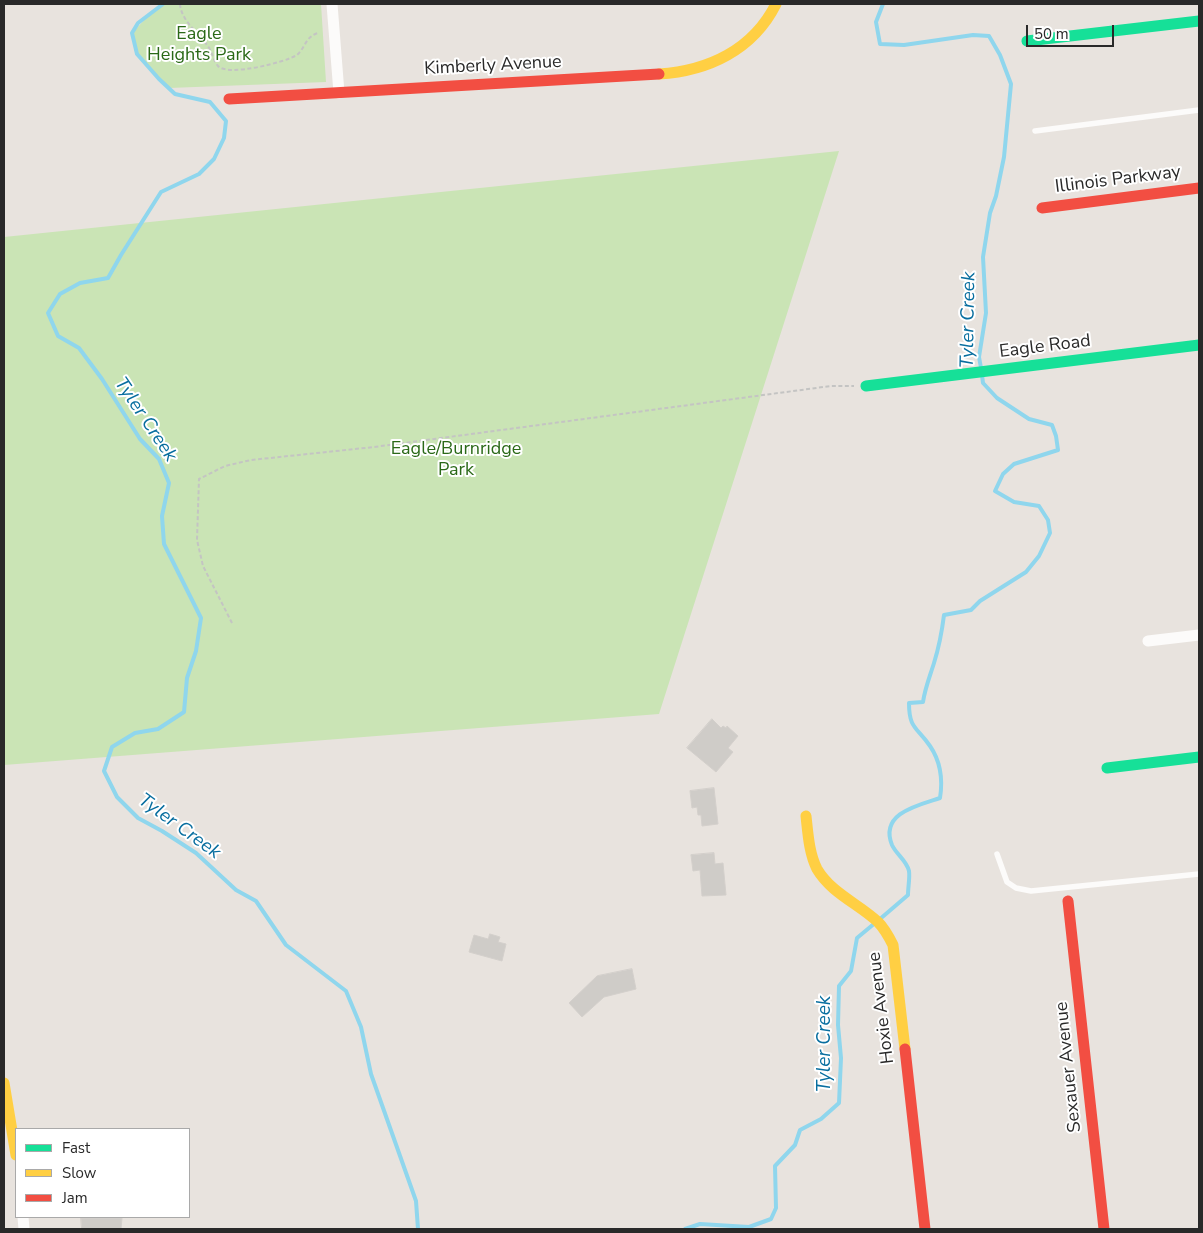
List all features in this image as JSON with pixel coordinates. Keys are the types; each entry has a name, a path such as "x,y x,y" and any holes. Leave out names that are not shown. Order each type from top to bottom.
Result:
{"street":[{"path":"332,4 339,93"},
{"name":"Kimberly Avenue","path":"229,99 669,73 696,68 717,61 734,51 764,23 776,4"},
{"path":"1027,41 1199,21"},
{"name":"Illinois Parkway","path":"1042,208 1199,188"},
{"name":"Eagle Road","path":"866,386 1199,345"},
{"path":"1148,641 1199,635"},
{"path":"1107,768 1199,757"},
{"name":"Hoxie Avenue","path":"806,816 812,858 821,875 844,897 885,929 893,945 925,1229"},
{"name":"Sexauer Avenue","path":"1068,901 1104,1229"},
{"path":"4,1084 15,1146"}],"lane":[{"path":"1035,131 1199,110"},
{"path":"997,854 1007,882 1022,891 1199,874"}],"path":[{"path":"180,4 182,14 207,45 218,66 229,71 246,70 289,59 301,51 309,38 318,33"},
{"path":"232,623 203,566 198,540 200,479 225,466 251,460 374,447 831,386 866,386"}],"green space":[{"name":"Eagle Heights Park","path":"163,4 321,4 326,82 169,88 137,54 132,33 151,13"},
{"name":"Eagle/Burnridge Park","path":"839,151 659,714 4,765 4,237"}],"building":[{"path":"712,719 721,728 723,726 726,728 727,726 738,736 728,748 733,752 716,772 687,748"},
{"path":"714,788 718,824 702,826 701,815 698,815 697,807 692,808 690,791"},
{"path":"714,853 715,864 723,863 726,895 702,896 700,870 693,871 691,855"},
{"path":"490,934 500,937 498,942 506,944 502,961 469,952 474,935 488,939"},
{"path":"632,969 636,989 604,997 582,1017 569,1003 597,976"},
{"path":"81,1218 122,1218 121,1229 82,1229"}],"waterway":[{"name":"Tyler Creek","path":"163,4 138,23 132,33 137,54 175,94 210,102 226,121 224,138 214,159 199,174 161,192 108,278 80,283 60,294 48,313 58,336 79,348 102,379 140,439 159,459 169,483 162,516 164,544 201,618 196,651 187,678 184,712 158,729 135,733 112,747 104,771 117,797 138,818 196,853 236,890 256,901 286,945 346,991 361,1027 371,1074 416,1201 418,1229"},
{"name":"Tyler Creek","path":"883,4 876,22 880,44 904,45 973,35 989,36 1000,55 1011,84 1004,157 996,196 990,213 983,257 986,313 979,357 981,368"},
{"name":"Tyler Creek","path":"880,919 908,895 909,871 892,845 889,834 891,825 903,812 940,798 941,777 939,764 934,752 912,723 909,703 923,702 937,651 944,615 971,610 980,601 1026,572 1039,556 1050,533 1048,520 1039,506 1014,502 995,491 1003,474 1014,464 1058,450 1052,425 1029,419 997,398 983,383 982,375"},
{"name":"Tyler Creek","path":"685,1229 700,1224 749,1227 771,1219 776,1208 775,1166 795,1145 800,1130 821,1119 839,1103 841,1058 838,1025 839,986 851,971 857,938 875,923"}],"traffic: fast":[{"path":"1027,41 1199,21"},
{"path":"866,386 1199,345"},
{"path":"1107,768 1199,757"}],"traffic: slow":[{"path":"659,74 695,68 727,55 742,46 755,34 776,4"},
{"path":"806,816 808,836 817,869 837,892 878,922 893,945 905,1049"},
{"path":"4,1083 15,1149"}],"traffic: jam":[{"path":"229,99 659,74"},
{"path":"1042,208 1199,188"},
{"path":"1068,901 1104,1229"},
{"path":"905,1049 925,1229"}]}
